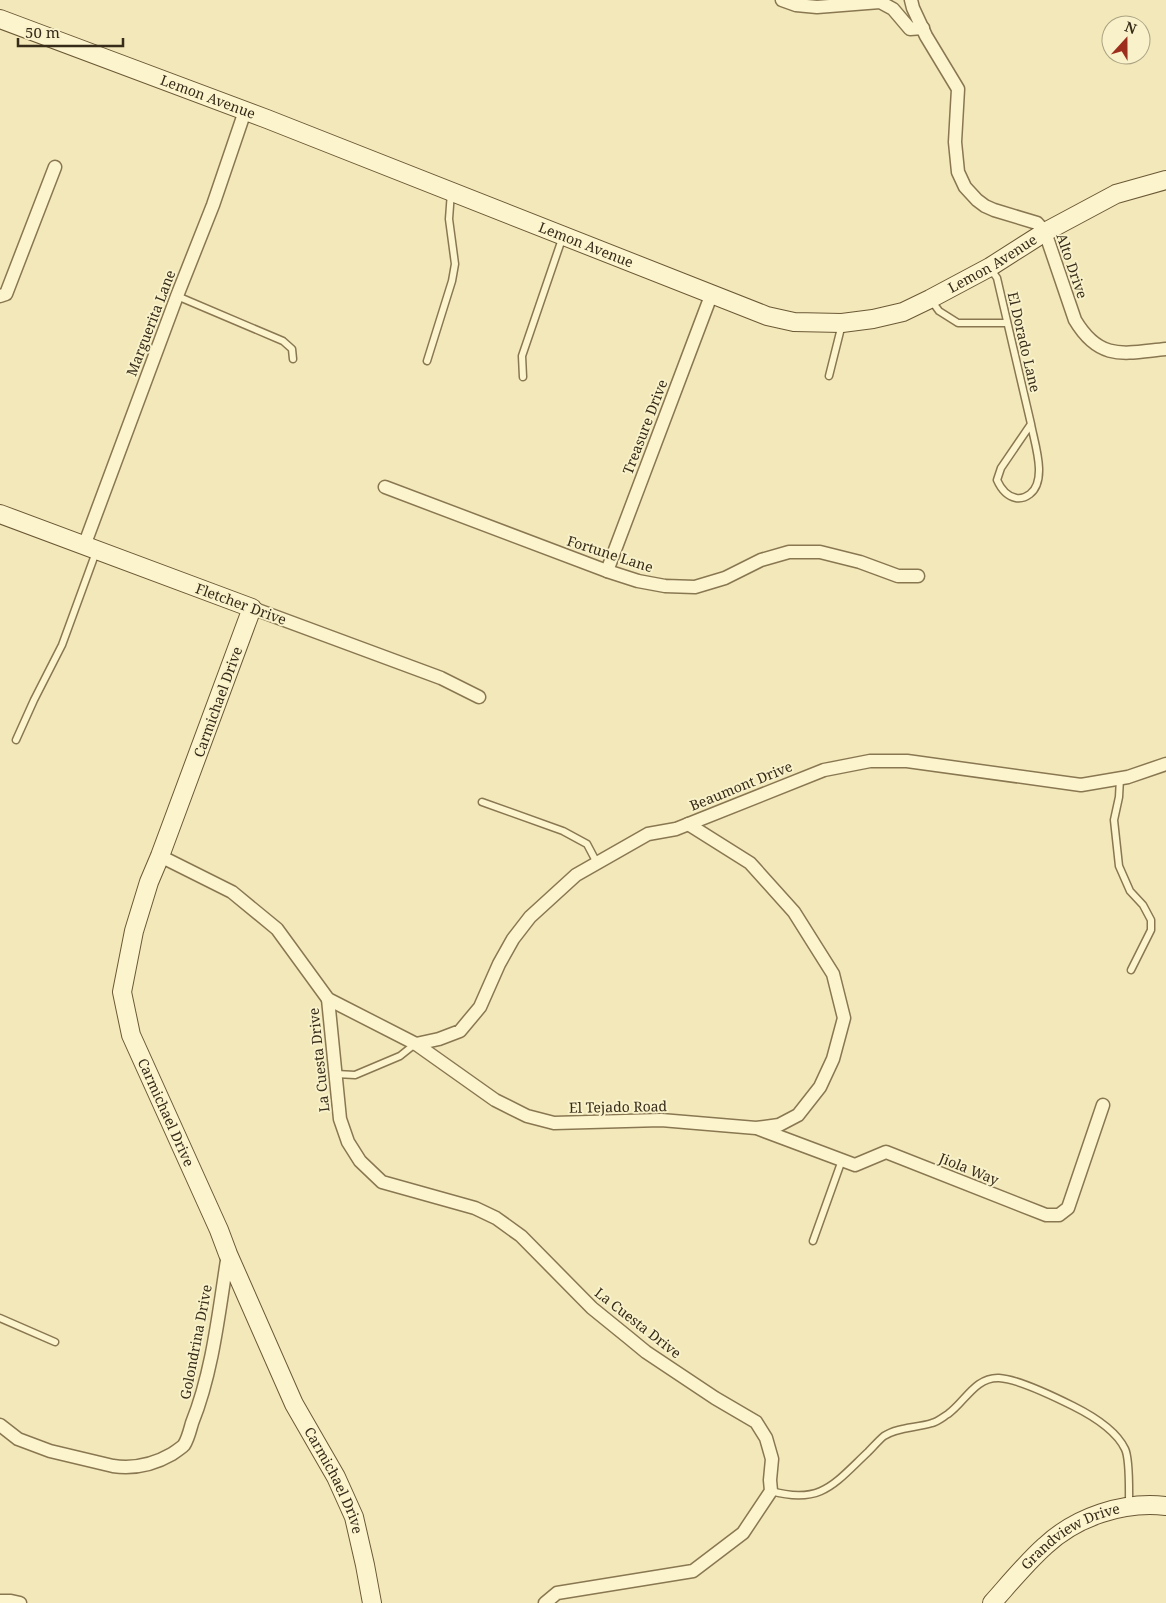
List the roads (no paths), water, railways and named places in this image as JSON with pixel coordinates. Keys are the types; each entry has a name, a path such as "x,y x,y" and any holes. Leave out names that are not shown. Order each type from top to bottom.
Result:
{"street":[{"path":"782,0 796,5 817,6 880,2 893,9 910,29 923,28"},
{"name":"Alto Drive","path":"911,0 923,28 958,89 955,142 958,172 965,187 985,206 1036,223 1045,232 1075,320 1088,338 1101,348 1118,353 1166,349"},
{"name":"Lemon Avenue","path":"0,19 246,111 563,234 767,316 794,322 842,323 873,319 903,312 990,267 1045,232 1116,194 1166,180"},
{"name":"Marguerita Lane","path":"90,548 177,296 213,205 246,111"},
{"path":"0,296 6,294 55,167"},
{"name":"Treasure Drive","path":"607,571 712,293"},
{"name":"Fortune Lane","path":"385,487 638,582 665,586 695,587 725,578 761,560 789,552 820,552 860,562 898,576 918,576"},
{"name":"Fletcher Drive","path":"0,514 441,678 479,697"},
{"name":"Carmichael Drive","path":"252,608 160,856 148,882 134,931 122,992 131,1035 220,1230 228,1254 294,1404 336,1478 354,1517 366,1565 372,1603"},
{"name":"Beaumont Drive","path":"416,1044 439,1039 460,1031 480,1007 499,964 513,939 530,917 576,875 648,834 688,824 824,770 870,761 907,761 1081,785 1120,778 1166,764"},
{"name":"El Tejado Road","path":"160,856 232,892 277,929 328,999 416,1044 495,1100 527,1116 554,1123 661,1120 756,1128 779,1125 798,1115 820,1086 833,1059 844,1018 833,974 794,912 750,863 688,824"},
{"name":"La Cuesta Drive","path":"328,999 340,1120 343,1131 354,1152 367,1168 382,1182 475,1208 509,1226 592,1308 646,1352 715,1398 756,1422 770,1448 772,1459 771,1491"},
{"name":"Jiola Way","path":"756,1128 855,1165 886,1152 1046,1215 1059,1216 1068,1208 1103,1106"},
{"name":"Golondrina Drive","path":"0,1425 18,1439 50,1451 113,1466 144,1466 155,1463 175,1452 184,1444 201,1402 216,1333 228,1254"},
{"path":"545,1603 557,1593 694,1571 743,1533 771,1491"},
{"name":"Grandview Drive","path":"992,1603 1044,1547 1069,1528 1091,1517 1114,1510 1146,1505 1166,1506"},
{"path":"0,1602 11,1601 20,1603"}],"lane":[{"path":"427,361 452,281 455,264 449,219 451,191"},
{"path":"523,377 522,356 563,234"},
{"name":"El Dorado Lane","path":"990,267 997,278 1031,424 1039,465 1039,480 1034,491 1026,498 1016,498 1002,491 997,480 1001,468 1031,424"},
{"path":"177,296 283,341 292,349 293,359"},
{"path":"930,299 939,311 958,323 1007,324"},
{"path":"829,376 842,323"},
{"path":"16,740 62,645 90,548"},
{"path":"1120,778 1119,797 1114,820 1119,866 1130,891 1143,905 1150,920 1151,930 1131,970"},
{"path":"482,802 564,831 587,844 597,863"},
{"path":"334,1074 355,1075 400,1056 416,1044"},
{"path":"813,1241 842,1160"},
{"path":"0,1318 55,1342"},
{"path":"771,1491 787,1496 818,1493 834,1485 886,1435 933,1423 949,1413 982,1381 998,1378 1052,1395 1082,1410 1108,1427 1125,1449 1129,1507"}]}
